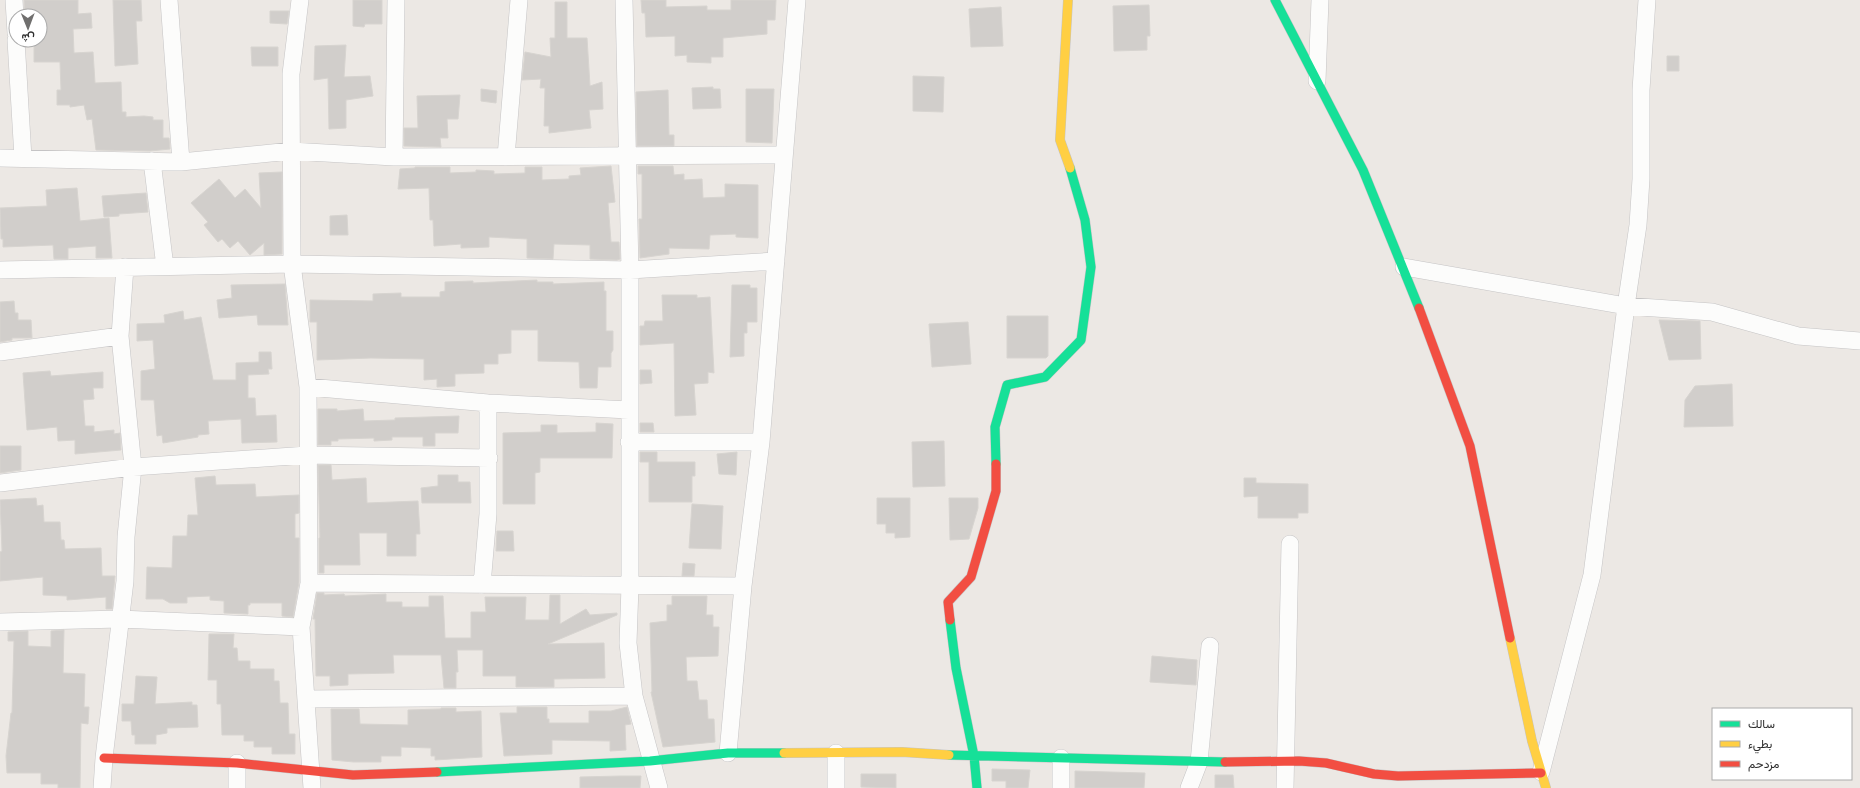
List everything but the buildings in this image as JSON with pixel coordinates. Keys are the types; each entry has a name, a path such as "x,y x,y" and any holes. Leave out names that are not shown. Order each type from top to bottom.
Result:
{"street":[{"path":"169,0 181,162"},
{"path":"300,0 291,74 292,264 308,387 307,455 309,583 301,627 307,699 311,780"},
{"path":"394,157 396,0"},
{"path":"506,157 519,0"},
{"path":"624,0 630,270 630,586 628,643 634,696 650,761 659,788"},
{"path":"728,753 744,586 761,442 797,0"},
{"path":"977,788 974,756 956,668 948,602 971,577 996,491 995,427 1007,385 1045,377 1081,340 1091,267 1085,220 1074,177 1060,140 1068,0"},
{"path":"1275,0 1363,170 1404,267 1470,446 1532,741 1543,780"},
{"path":"1317,81 1320,0"},
{"path":"1543,780 1592,575 1626,306 1638,225 1641,179 1641,90 1647,0"},
{"path":"16,48 23,158"},
{"path":"0,158 181,162 291,151 394,157 784,155"},
{"path":"152,161 165,267"},
{"path":"0,270 292,264 630,270 776,261"},
{"path":"102,788 104,758 125,581 126,537 133,467 120,336 125,267"},
{"path":"1404,267 1626,306 1712,312 1798,336 1860,341"},
{"path":"0,352 120,336"},
{"path":"308,387 488,403 629,410"},
{"path":"482,585 488,514 488,403"},
{"path":"629,442 761,442"},
{"path":"0,483 133,467 307,455 489,458"},
{"path":"1285,788 1290,544"},
{"path":"309,583 482,585 557,583 630,586 744,586"},
{"path":"0,622 120,619 301,627"},
{"path":"1189,788 1199,762 1210,646"},
{"path":"307,699 634,696"},
{"path":"104,758 237,763 311,780 353,775 405,774 650,761 728,753 902,752 974,756 1199,762 1299,761 1326,763 1374,774 1398,776 1543,780"},
{"path":"836,753 836,788"},
{"path":"1061,758 1062,788"},
{"path":"237,763 237,788"}],"traffic: fast":[{"path":"1275,0 1363,170 1419,308"},
{"path":"996,464 995,427 1007,385 1045,377 1081,340 1091,267 1085,220 1070,168"},
{"path":"950,620 956,668 974,756 977,788"},
{"path":"437,772 650,761 728,753 784,753"},
{"path":"949,755 1225,762"}],"traffic: slow":[{"path":"1068,0 1060,140 1070,168"},
{"path":"1510,638 1532,741 1546,788"},
{"path":"784,753 902,752 949,755"}],"traffic: jam":[{"path":"1419,308 1470,446 1510,638"},
{"path":"950,620 948,602 971,577 996,491 996,464"},
{"path":"104,758 237,763 353,775 437,772"},
{"path":"1225,762 1299,761 1326,763 1374,774 1398,776 1541,773"}]}
